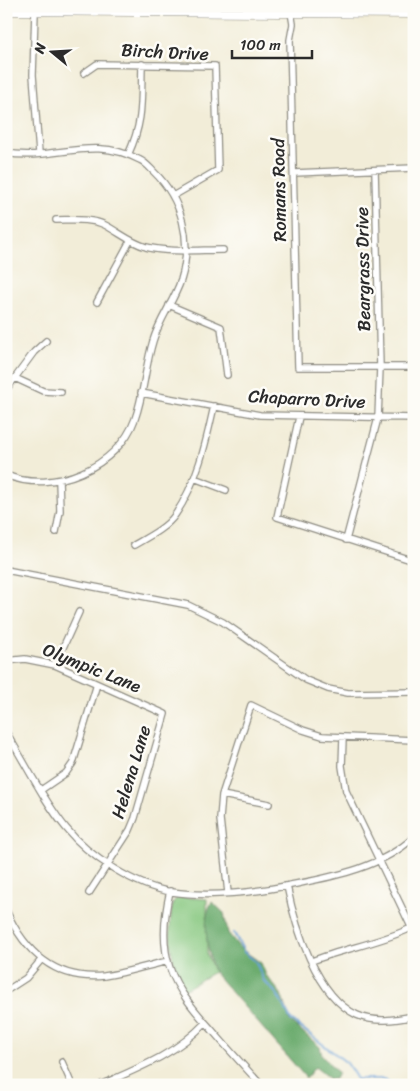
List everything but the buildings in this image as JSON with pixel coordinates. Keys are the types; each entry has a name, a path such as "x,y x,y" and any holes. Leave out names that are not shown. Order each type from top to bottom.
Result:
{"main road":[{"path":"6,11 243,9 291,12 414,14"}],"street":[{"path":"35,12 33,76 39,153"},
{"name":"Romans Road","path":"291,12 293,24 290,40 298,367 380,367"},
{"name":"Birch Drive","path":"84,73 97,64 215,66 218,170 173,196"},
{"path":"128,155 138,134 141,119 142,64"},
{"path":"6,153 39,153 94,147 117,150 142,160 163,181 173,196 184,225 187,251 181,280 153,340 135,420 122,443 104,460 82,473 59,480 34,480 6,475"},
{"path":"294,173 414,168"},
{"name":"Beargrass Drive","path":"375,170 380,367 378,418"},
{"path":"56,220 92,220 105,225 130,242 148,247 187,251 223,250"},
{"path":"97,302 130,242"},
{"path":"169,305 221,327 227,375"},
{"path":"6,390 34,352 46,341"},
{"path":"380,367 414,367"},
{"path":"15,378 44,391 60,392"},
{"name":"Chaparro Drive","path":"141,393 260,415 414,418"},
{"path":"134,545 161,528 174,516 194,478 206,442 214,406"},
{"path":"300,417 277,517 414,561"},
{"path":"346,540 378,418"},
{"path":"194,478 226,490"},
{"path":"56,532 60,511 59,480"},
{"path":"6,570 188,605 224,622 306,680 328,690 348,693 414,692"},
{"path":"55,666 79,612"},
{"name":"Olympic Lane","path":"6,661 25,659 55,666 164,714"},
{"path":"41,790 66,773 73,763 97,684"},
{"path":"228,893 220,819 222,796 251,705 303,730 343,738 414,740"},
{"name":"Helena Lane","path":"89,893 135,818 164,714"},
{"path":"6,732 66,829 95,856 108,864 130,877 170,892 228,893 286,886 336,876 380,860 414,837"},
{"path":"312,961 343,949 413,930 346,791 342,773 343,738"},
{"path":"6,748 14,744"},
{"path":"222,796 269,804"},
{"path":"286,886 295,923 312,961 333,995 345,1009 358,1016 374,1020 414,1016"},
{"path":"170,892 164,928 168,961 181,993 205,1023 261,1085"},
{"path":"6,910 23,942 41,960 74,974 104,976 168,961"},
{"path":"6,990 26,978 41,960"},
{"path":"100,1085 164,1057 180,1047 205,1023"},
{"path":"62,1062 72,1085"}],"green space":[{"path":"178,897 207,899 207,954 214,972 184,990 173,957 170,936 173,902"},
{"path":"212,902 224,913 228,933 240,948 261,963 266,975 281,994 290,1021 320,1047 322,1055 338,1073 335,1079 330,1079 315,1067 306,1078 214,972 206,926"}],"waterway":[{"path":"234,933 244,952 256,962 264,981 277,994 291,1020 347,1063 357,1079 384,1079 394,1085"}]}
